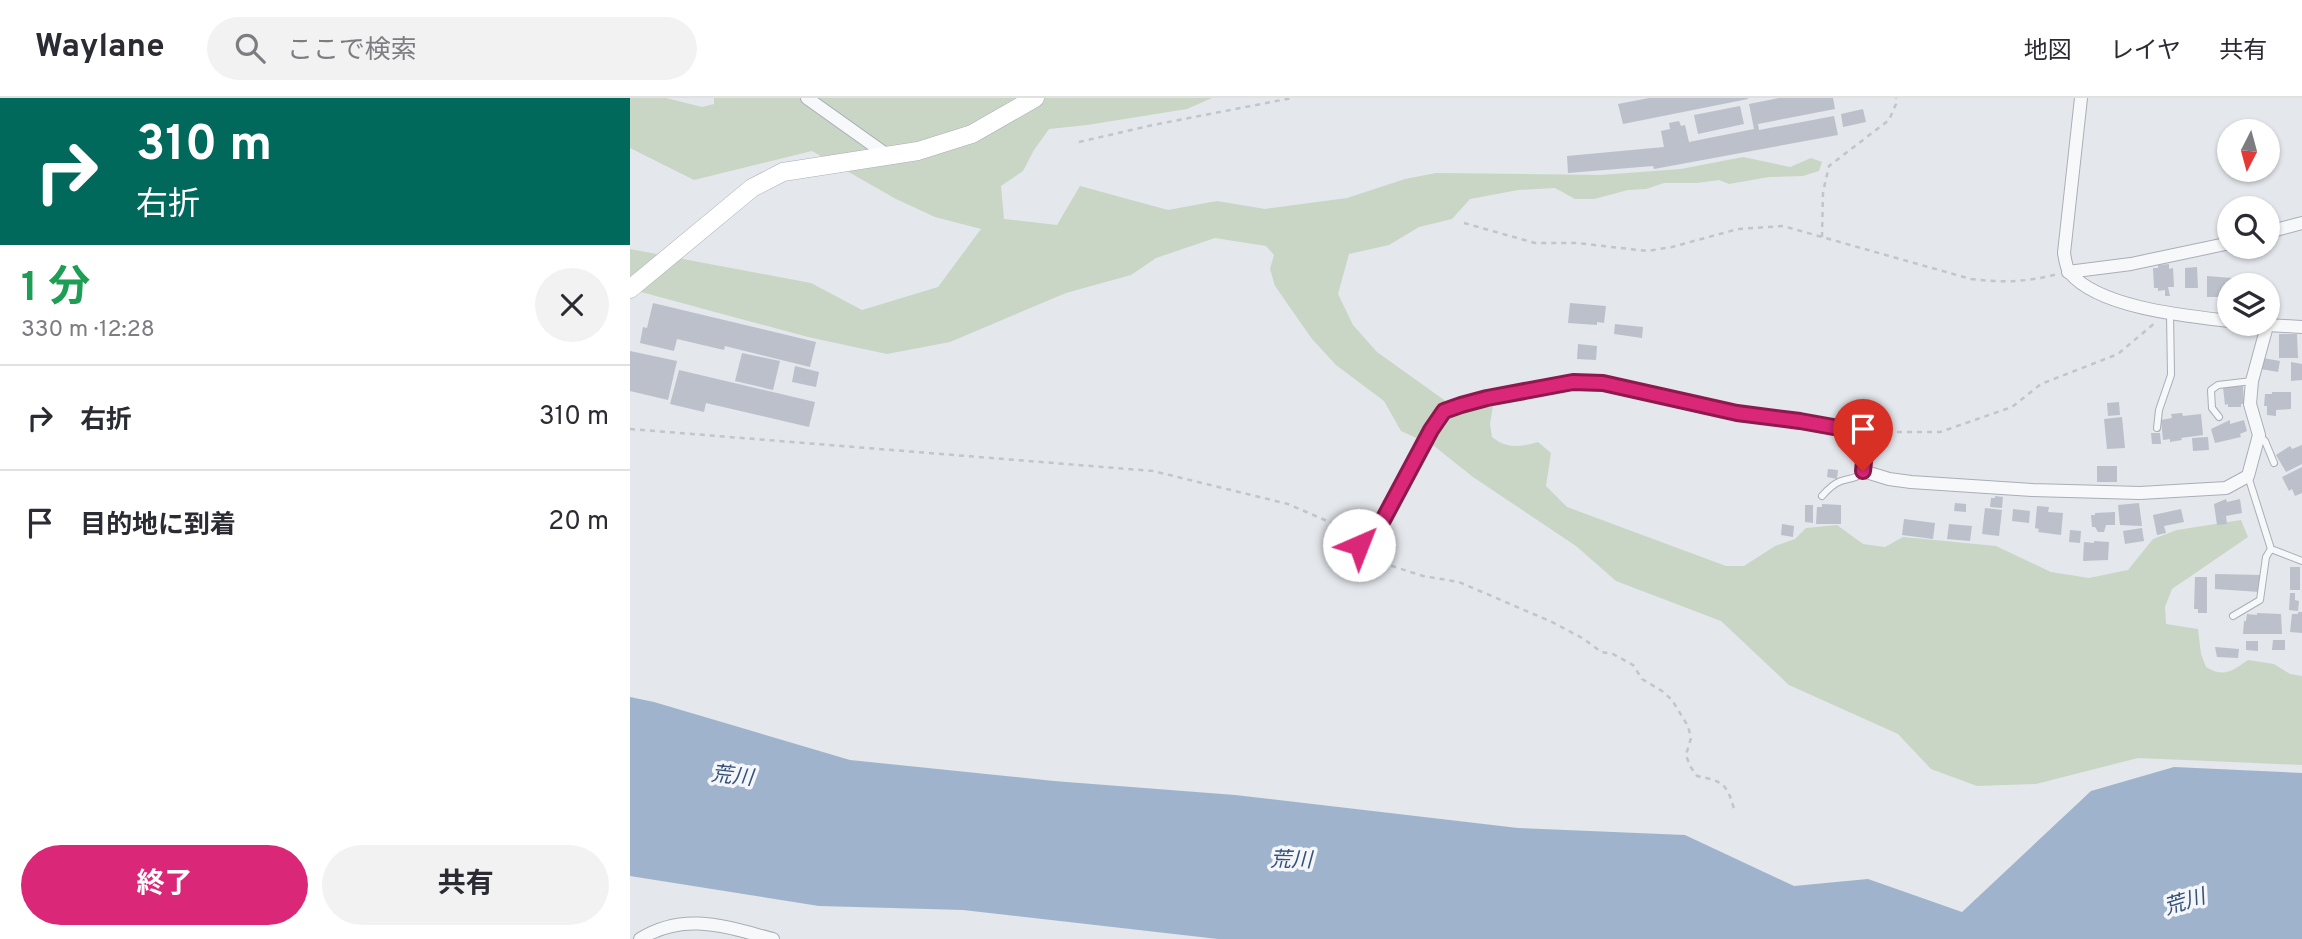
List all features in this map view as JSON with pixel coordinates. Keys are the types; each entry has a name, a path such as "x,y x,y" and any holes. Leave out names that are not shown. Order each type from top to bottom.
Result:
{"street":[{"path":"807,98 887,155"},
{"path":"630,289 752,188 783,172 918,150 972,134 1035,98"},
{"path":"2081,98 2064,253 2068,272 2094,293 2167,313 2217,319"},
{"path":"2280,229 2302,223"},
{"path":"2068,272 2131,264 2217,246"},
{"path":"2280,326 2302,327"},
{"path":"1867,433 1863,471 1889,480 2032,490 2140,493 2226,488 2248,476 2259,435 2250,404 2252,381 2264,336"},
{"path":"640,939 656,929 685,923 713,924 773,939"}],"lane":[{"path":"2157,428 2159,411 2171,375 2167,313"},
{"path":"2219,417 2212,408 2211,390 2218,385 2252,381"},
{"path":"1359,545 1383,520 1444,411 1487,398 1573,382 1603,383 1737,413 1867,433"},
{"path":"2259,435 2265,441 2274,463"},
{"path":"1822,496 1830,486 1858,477 1863,471"},
{"path":"2233,616 2260,600 2266,557 2271,549 2248,476"},
{"path":"2271,549 2302,561"}],"path":[{"path":"1079,142 1293,98"},
{"path":"1822,237 1823,192 1829,166 1889,120 1896,98"},
{"path":"1464,223 1535,243 1577,243 1647,251 1738,229 1783,226 1971,279 2028,281 2068,272"},
{"path":"1867,433 1940,432 2012,407 2041,384 2118,354 2167,313"},
{"path":"630,429 1153,471 1287,504 1334,524 1359,545 1390,565 1423,576 1459,582 1552,622 1584,639 1601,652 1613,654 1633,666 1642,679 1662,691 1672,701 1688,726 1691,738 1686,755 1690,766 1697,776 1716,779 1727,788 1734,809"}],"green space":[{"path":"630,98 666,98 702,107 714,104 714,98 1212,98 1187,109 1049,129 1023,171 1001,186 1004,219 1057,225 1080,186 1168,210 1217,201 1265,209 1347,198 1405,179 1436,173 1600,175 1681,169 1743,157 1790,167 1811,158 1822,162 1819,171 1803,176 1769,177 1729,184 1719,180 1664,183 1594,199 1575,199 1555,188 1518,190 1470,199 1452,219 1419,227 1389,245 1349,254 1338,294 1353,325 1377,352 1461,412 1493,406 1490,424 1492,437 1503,444 1514,446 1538,442 1551,453 1546,486 1567,507 1726,566 1744,566 1775,546 1795,539 1806,528 1837,525 1863,544 1885,547 1903,537 1996,546 2051,572 2089,578 2128,570 2153,539 2177,530 2241,520 2248,537 2172,589 2165,607 2166,624 2198,629 2201,654 2206,667 2212,670 2228,672 2248,660 2274,664 2290,674 2302,676 2302,765 2138,758 2036,784 1977,786 1931,769 1898,734 1789,685 1721,621 1616,581 1576,546 1473,477 1434,446 1401,431 1384,401 1336,365 1312,339 1275,286 1270,269 1274,255 1266,246 1215,238 1156,258 1131,275 1066,293 950,342 887,354 808,337 630,289 630,249 811,283 862,310 938,287 981,229 935,217 896,199 812,151 694,180 630,148"}],"water":[{"name":"荒川","path":"630,697 850,760 1054,781 1235,795 1518,828 1685,835 1794,886 1868,879 1962,912 2091,791 2174,767 2302,773 2302,939 1218,939 963,910 819,906 630,876"}],"building":[{"path":"1649,98 1748,99 1623,124 1618,104"},
{"path":"1779,98 1833,98 1835,109 1758,124 1759,130 1834,116 1838,135 1654,169 1653,166 1568,173 1567,156 1664,147 1661,131 1670,129 1669,123 1679,121 1681,126 1685,125 1689,142 1754,129 1749,104"},
{"path":"1740,106 1744,124 1698,134 1694,115"},
{"path":"1863,109 1866,122 1843,127 1841,114"},
{"path":"2169,264 2169,269 2173,268 2174,287 2168,287 2170,296 2165,296 2165,290 2158,291 2158,288 2154,288 2153,268"},
{"path":"2197,267 2198,288 2185,288 2185,268"},
{"path":"2207,276 2217,277 2217,297 2207,297"},
{"path":"653,303 816,342 810,367 725,346 724,350 677,339 674,351 640,343"},
{"path":"1570,303 1606,306 1604,323 1568,323"},
{"path":"1615,324 1643,327 1642,338 1614,334"},
{"path":"2280,334 2297,334 2298,358 2279,358"},
{"path":"1578,344 1597,346 1596,360 1577,359"},
{"path":"630,351 677,361 668,400 630,391"},
{"path":"742,353 780,361 773,390 735,381"},
{"path":"2263,358 2280,361 2278,372 2261,369"},
{"path":"2291,362 2302,364 2302,380 2291,381"},
{"path":"795,366 819,372 816,387 792,382"},
{"path":"679,370 815,402 809,427 706,403 704,412 670,404"},
{"path":"2243,386 2244,404 2241,404 2241,407 2225,405 2223,387"},
{"path":"2291,392 2291,409 2276,410 2276,416 2267,415 2267,406 2264,406 2265,394"},
{"path":"2119,402 2120,415 2108,416 2107,403"},
{"path":"2182,413 2183,416 2201,414 2203,435 2170,442 2170,439 2163,440 2161,420 2172,418 2171,414"},
{"path":"2122,417 2125,448 2107,449 2104,419"},
{"path":"2230,420 2230,424 2244,420 2247,431 2240,434 2241,437 2215,443 2211,429"},
{"path":"2151,433 2160,433 2161,444 2152,444"},
{"path":"2208,437 2209,450 2193,451 2192,438"},
{"path":"2302,445 2302,464 2286,472 2276,455 2290,446 2292,449"},
{"path":"2097,466 2117,466 2117,482 2097,482"},
{"path":"2302,467 2302,493 2295,496 2292,489 2289,491 2282,477"},
{"path":"1828,469 1838,470 1837,479 1827,477"},
{"path":"2003,497 2002,508 1990,507 1991,498"},
{"path":"2226,499 2227,502 2240,499 2242,513 2226,516 2227,524 2217,525 2214,504"},
{"path":"1955,503 1966,504 1966,512 1954,511"},
{"path":"2139,503 2142,526 2120,525 2118,505"},
{"path":"1822,504 1841,505 1841,524 1816,524 1817,507 1822,507"},
{"path":"1805,505 1813,505 1813,523 1805,522"},
{"path":"2037,506 2049,507 2048,512 2063,513 2061,535 2038,532 2039,529 2035,528"},
{"path":"1985,508 2002,510 1999,536 1982,534"},
{"path":"2013,509 2030,511 2029,523 2012,521"},
{"path":"2181,509 2184,522 2164,526 2166,533 2157,535 2153,515"},
{"path":"2115,512 2115,525 2106,525 2104,532 2098,532 2092,527 2091,515"},
{"path":"1904,519 1935,523 1933,539 1902,535"},
{"path":"1782,524 1794,526 1793,537 1781,535"},
{"path":"1949,524 1972,526 1970,541 1947,539"},
{"path":"2142,528 2144,541 2125,544 2123,531"},
{"path":"2070,530 2081,531 2080,543 2069,542"},
{"path":"2084,542 2109,542 2108,560 2083,561"},
{"path":"2290,567 2300,567 2300,590 2290,590"},
{"path":"2215,574 2260,575 2260,592 2215,589"},
{"path":"2195,577 2207,577 2207,613 2198,613 2198,609 2194,609"},
{"path":"2290,593 2295,593 2295,600 2299,601 2298,611 2289,610"},
{"path":"2302,612 2302,633 2290,632 2292,614"},
{"path":"2247,614 2281,614 2282,634 2243,634"},
{"path":"2273,640 2285,640 2285,650 2272,650"},
{"path":"2246,641 2258,641 2258,651 2246,650"},
{"path":"2215,647 2239,649 2238,658 2217,657"}],"route":[{"path":"1359,545 1383,520 1444,411 1487,398 1573,382 1603,383 1737,413 1867,433 1863,471"}]}
